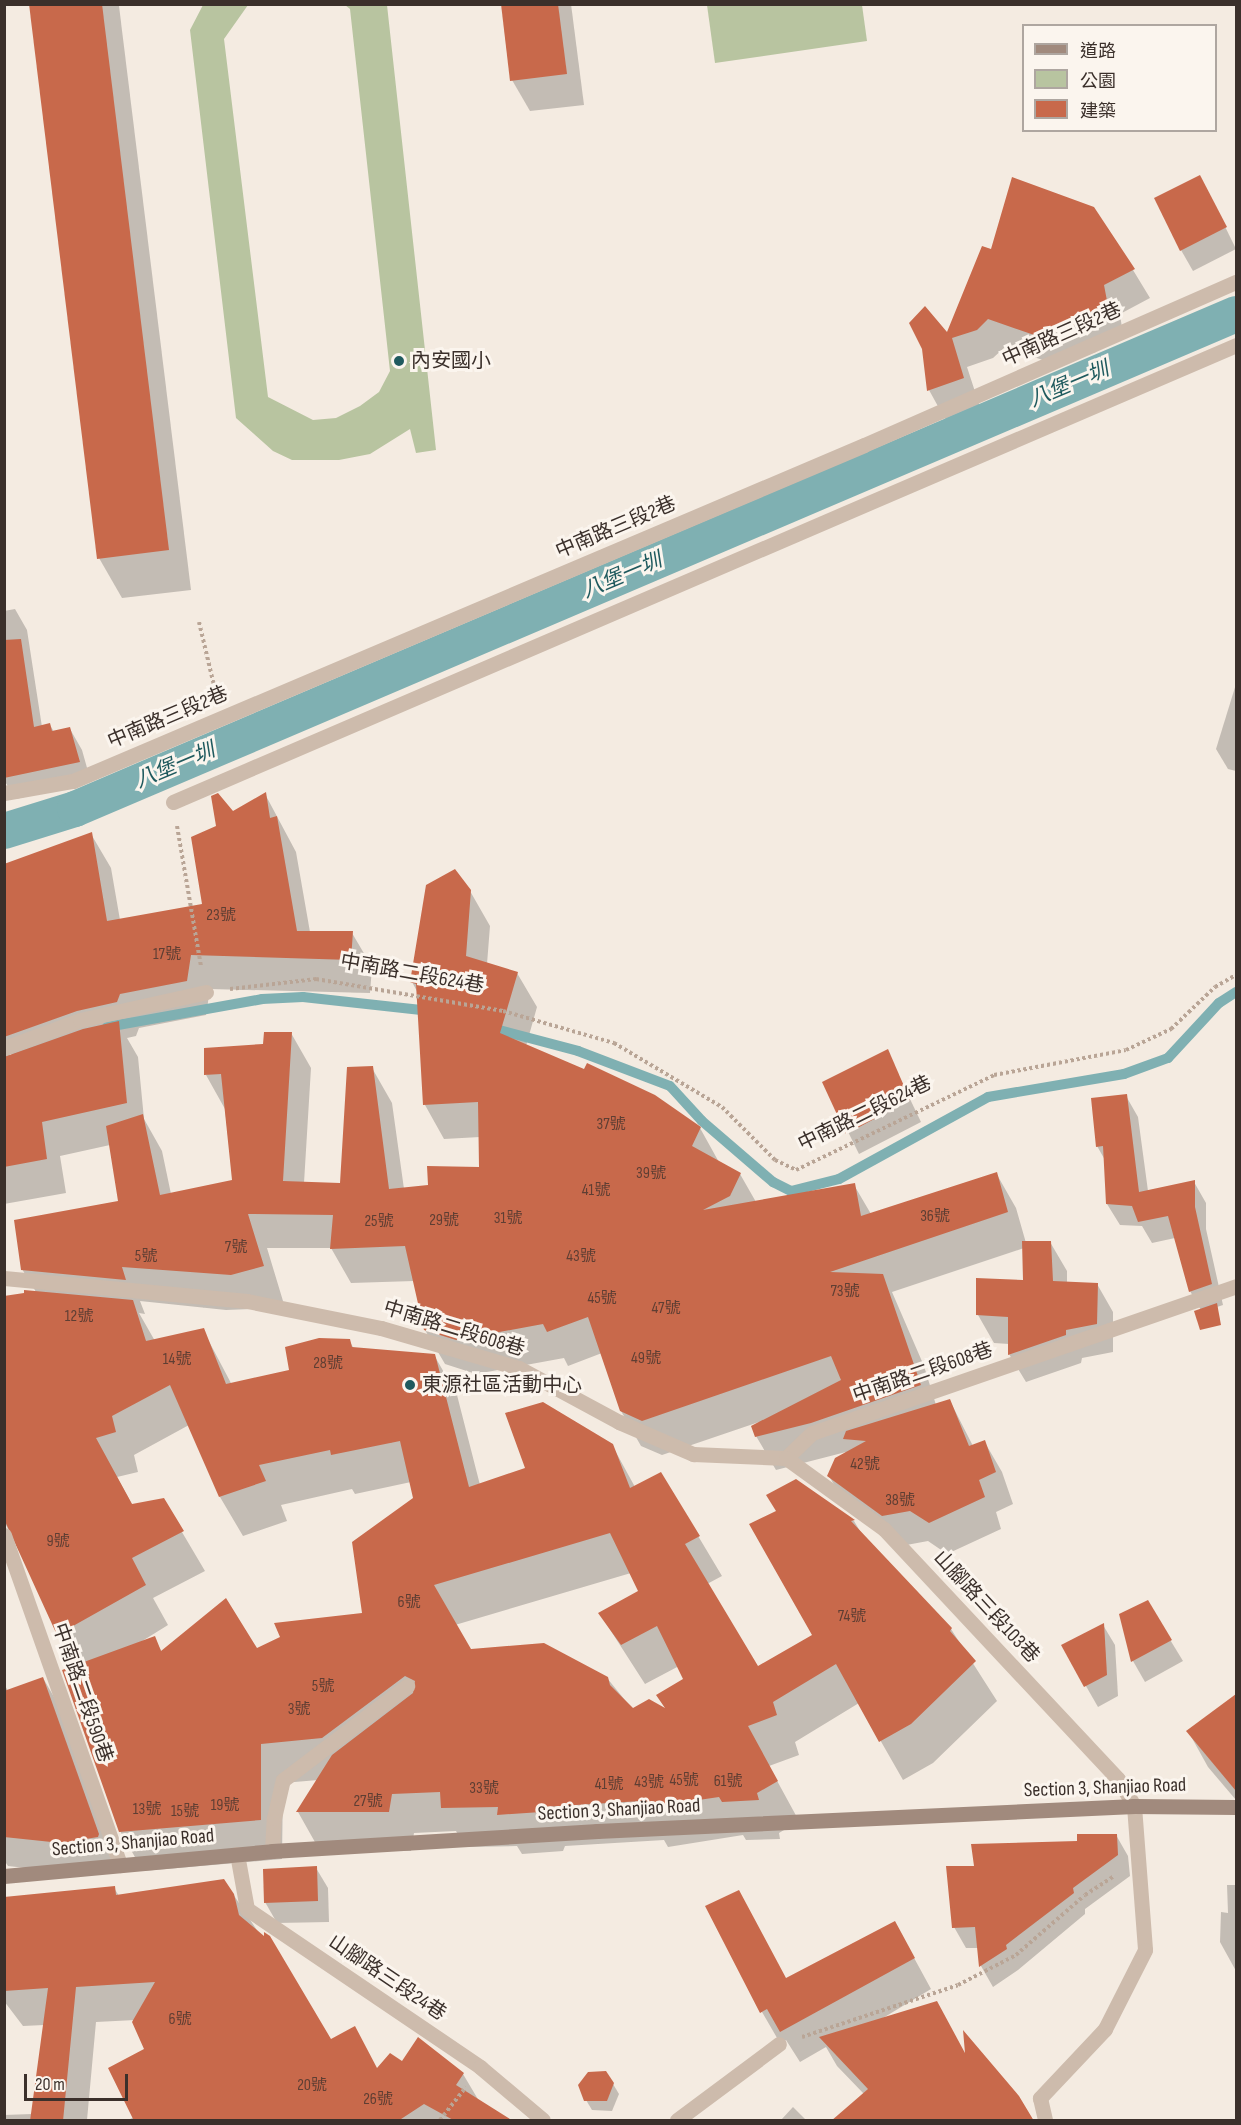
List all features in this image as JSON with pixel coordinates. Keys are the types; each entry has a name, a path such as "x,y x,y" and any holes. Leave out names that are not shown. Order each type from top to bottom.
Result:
{"main road":[{"name":"Section 3, Shanjiao Road","path":"4,1876 272,1851 1134,1806 1236,1807"}],"lane":[{"name":"中南路三段2巷","path":"4,793 73,782 1236,282"},
{"path":"173,802 1236,345"},
{"path":"4,1048 80,1020 206,992"},
{"name":"中南路二段608巷","path":"4,1278 247,1300 381,1328 519,1368 619,1422 693,1454 786,1458 812,1434 1236,1286"},
{"name":"山腳路三段103巷","path":"786,1458 884,1529 1118,1779 1134,1806"},
{"name":"中南路二段590巷","path":"4,1535 120,1865"},
{"path":"272,1851 274,1818 283,1780 407,1686"},
{"path":"1045,2121 1040,2098 1105,2029 1145,1950 1134,1806"},
{"name":"山腳路三段24巷","path":"237,1854 247,1909 480,2067 543,2121"},
{"path":"677,2121 779,2044"}],"path":[{"path":"199,622 222,718"},
{"path":"173,802 206,992"},
{"name":"中南路二段624巷","path":"206,992 315,979 503,1011 614,1043 722,1107 775,1160 796,1170 994,1076 1126,1050 1171,1029 1215,987 1236,975"},
{"path":"779,2044 958,1985 1016,1955 1085,1895 1137,1861"},
{"path":"440,2121 480,2067"}],"green space":[{"path":"203,5 248,5 224,39 268,397 313,420 336,418 360,406 379,392 390,371 350,9 345,5 387,5 436,450 416,453 410,429 370,454 339,460 292,460 273,451 236,418 190,30"},
{"path":"707,5 862,5 867,41 715,63"}],"building":[{"path":"29,4 102,4 169,550 97,559"},
{"path":"501,4 558,4 567,74 510,81"},
{"path":"1200,175 1227,227 1180,251 1154,198"},
{"path":"1012,177 1094,207 1135,269 1104,285 1108,306 1084,314 1080,323 1040,337 988,319 977,330 952,338 964,378 927,391 922,349 909,323 925,306 947,332 982,246 991,249"},
{"path":"21,639 34,727 50,723 52,731 70,727 80,762 4,778 4,640"},
{"path":"266,792 270,818 277,816 297,931 353,931 351,960 191,955 187,981 120,994 117,1002 77,1011 4,1037 4,864 92,832 107,921 202,904 191,837 216,826 211,796 218,793 233,811"},
{"path":"455,869 471,890 466,956 518,972 500,1033 584,1069 587,1063 655,1095 701,1127 692,1146 741,1173 730,1196 703,1210 855,1183 861,1216 997,1172 1008,1212 830,1272 883,1274 921,1385 811,1423 755,1437 751,1426 841,1380 831,1356 642,1421 620,1411 588,1317 547,1332 543,1324 456,1340 424,1330 405,1246 330,1249 333,1215 248,1214 264,1266 231,1275 122,1267 126,1280 21,1270 14,1220 118,1201 106,1126 143,1114 160,1195 232,1180 221,1074 204,1075 204,1048 263,1044 264,1032 292,1032 283,1181 340,1183 347,1067 373,1066 389,1189 428,1185 427,1166 479,1167 478,1102 423,1105 416,984 410,982 426,885"},
{"path":"119,1021 127,1103 42,1122 47,1159 4,1167 4,1057 83,1029"},
{"path":"888,1049 910,1100 846,1134 822,1082"},
{"path":"1127,1094 1139,1192 1195,1180 1195,1207 1212,1284 1189,1292 1168,1216 1138,1222 1132,1206 1106,1204 1103,1146 1096,1147 1091,1098"},
{"path":"1022,1241 1051,1241 1053,1281 1098,1283 1097,1324 1066,1330 1066,1335 1008,1355 1008,1317 976,1315 976,1278 1023,1280"},
{"path":"24,1290 133,1300 146,1341 204,1328 226,1384 289,1370 285,1347 319,1338 350,1339 352,1347 435,1354 469,1487 525,1468 505,1413 543,1402 613,1444 630,1488 661,1472 700,1536 685,1544 758,1666 812,1635 749,1524 776,1511 766,1495 796,1479 855,1520 851,1521 952,1628 950,1631 976,1661 911,1724 879,1742 836,1664 773,1702 777,1715 748,1726 778,1781 757,1793 759,1800 722,1802 719,1797 644,1808 641,1801 543,1807 541,1812 497,1815 498,1807 441,1808 440,1792 392,1794 389,1812 296,1812 332,1755 413,1693 415,1681 405,1676 322,1738 261,1744 261,1820 119,1832 62,1670 155,1636 161,1651 226,1598 257,1648 280,1637 274,1623 362,1613 352,1542 413,1498 400,1441 331,1455 330,1450 259,1465 266,1481 219,1497 170,1385 112,1416 116,1432 96,1438 132,1504 164,1498 184,1531 132,1558 146,1585 57,1635 4,1519 4,1296 24,1293","holes":["610,1533 638,1591 598,1613 621,1645 657,1626 683,1679 656,1695 665,1708 649,1699 633,1708 610,1685 608,1677 544,1643 471,1649 434,1585"]},
{"path":"1217,1303 1221,1325 1200,1330 1194,1311"},
{"path":"950,1399 969,1446 985,1440 996,1472 979,1480 985,1497 929,1523 910,1511 882,1516 827,1476 835,1458 866,1441 843,1439 846,1431"},
{"path":"1148,1600 1172,1640 1131,1662 1119,1614"},
{"path":"1104,1623 1107,1675 1084,1687 1061,1645"},
{"path":"43,1677 99,1834 98,1837 61,1843 4,1837 4,1691"},
{"path":"1236,1694 1236,1791 1186,1731"},
{"path":"1077,1834 1117,1834 1118,1855 1073,1888 1074,1893 1006,1945 1007,1949 979,1967 975,1927 952,1928 946,1866 974,1866 971,1844 1077,1841"},
{"path":"317,1866 318,1901 264,1903 263,1869"},
{"path":"224,1879 234,1894 239,1915 264,1936 264,1932 270,1936 331,2039 355,2026 377,2068 390,2053 402,2061 418,2037 464,2073 456,2085 513,2121 455,2121 424,2104 398,2121 134,2121 108,2068 144,2049 132,2022 155,1982 76,1987 63,2121 30,2121 48,1988 4,1991 4,1897 115,1886 116,1895"},
{"path":"739,1890 786,1978 895,1921 915,1958 780,2032 767,2009 760,2013 705,1906"},
{"path":"937,2001 965,2053 963,2030 1019,2096 1034,2121 831,2121 868,2089 819,2037"},
{"path":"606,2071 614,2083 607,2101 584,2101 578,2085 588,2072"}],"waterway":[{"name":"八堡一圳","path":"4,831 75,809 1236,314"},
{"path":"488,1027 578,1051 670,1086 702,1121 773,1182 791,1191 839,1179 988,1097 1124,1074 1168,1058 1219,1003 1236,992"},
{"path":"107,1027 262,999 303,997 430,1011"}],"place":[{"name":"內安國小","path":"399,361"},
{"name":"東源社區活動中心","path":"410,1385"}]}
